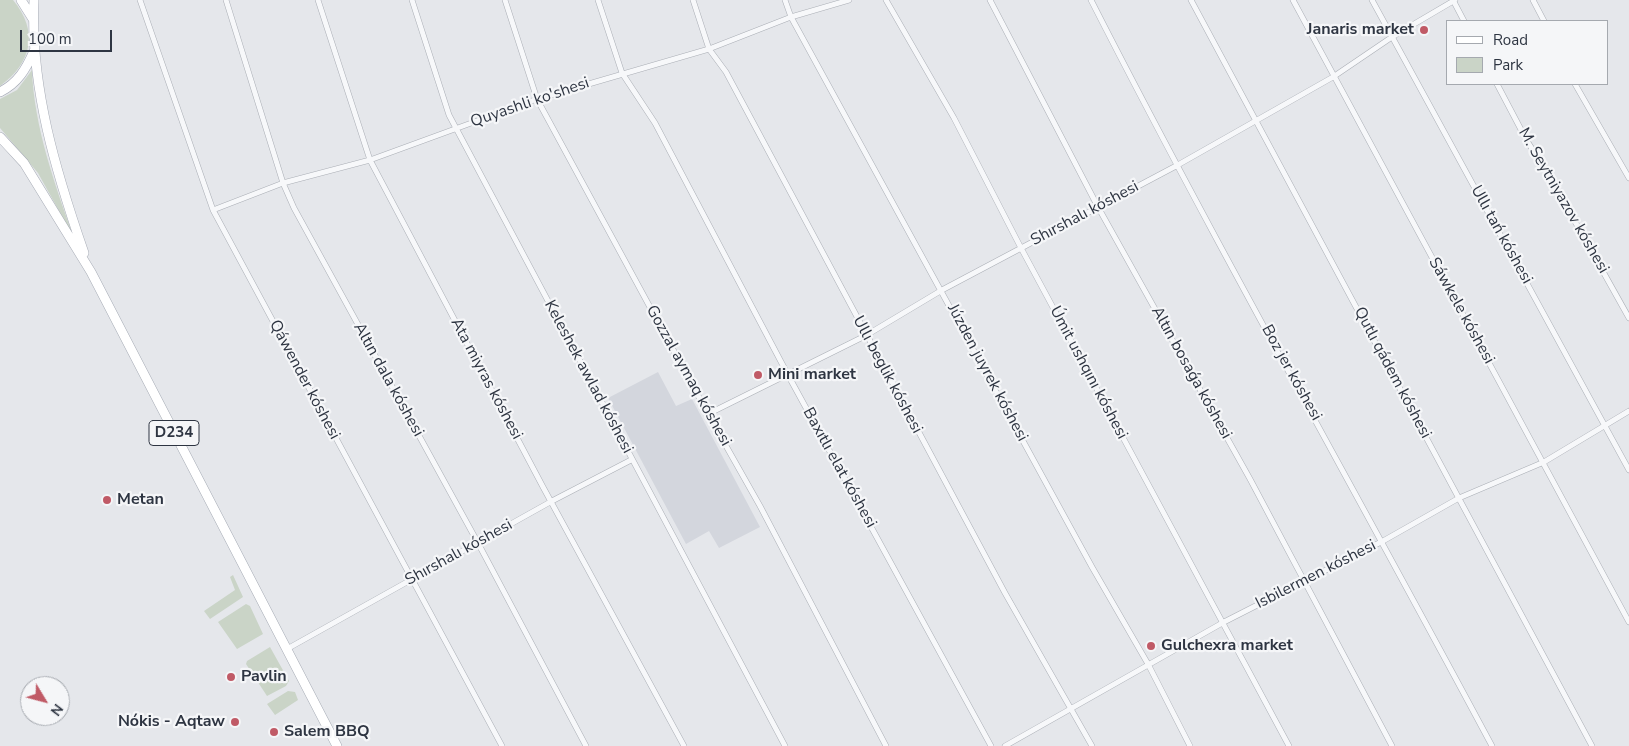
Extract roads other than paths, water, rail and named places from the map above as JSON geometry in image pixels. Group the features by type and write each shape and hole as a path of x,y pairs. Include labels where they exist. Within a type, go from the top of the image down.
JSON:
{"main road":[{"path":"21,0 33,20"},
{"path":"0,92 16,81 27,67 34,50 34,0"},
{"name":"D234","path":"34,50 54,162 91,272"},
{"name":"D234","path":"0,137 24,163 91,272 337,746"}],"street":[{"name":"Qáwender kóshesi","path":"140,0 212,210 502,746"},
{"name":"Altın dala kóshesi","path":"226,0 283,183 298,216 478,543 586,746"},
{"name":"Ata miyras kóshesi","path":"318,0 370,160 684,746"},
{"name":"Keleshek awlad kóshesi","path":"412,0 449,115 631,460 785,746"},
{"name":"Gozzal aymaq kóshesi","path":"505,0 537,99 760,506 886,746"},
{"name":"Baxıtlı elat kóshesi","path":"598,0 622,73 655,122 788,375 991,746"},
{"name":"Ullı beglik kóshesi","path":"693,0 709,48 726,72 1005,593 1092,746"},
{"name":"Júzden juyrek kóshesi","path":"785,0 791,18 942,290 1092,567 1148,664 1190,746"},
{"name":"Quyashli ko'shesi","path":"212,210 283,183 370,160 537,99 709,48 791,18 850,0"},
{"name":"Úmit ushqını kóshesi","path":"886,0 954,118 1021,248 1290,746"},
{"name":"Altın bosaǵa kóshesi","path":"990,0 1098,207 1250,479 1303,583 1392,746"},
{"name":"Boz jer kóshesi","path":"1091,0 1176,166 1383,541 1492,746"},
{"name":"Qutlı qádem kóshesi","path":"1191,0 1592,746"},
{"name":"Sáwkele kóshesi","path":"1293,0 1629,622"},
{"name":"Ullı tań kóshesi","path":"1372,0 1629,470"},
{"name":"Shırshalı kóshesi","path":"708,414 866,336 942,290 1176,166 1333,77 1392,36 1454,0"},
{"path":"1454,0 1464,20"},
{"path":"1533,0 1543,20"},
{"name":"M. Seytniyazov kóshesi","path":"1498,85 1527,141 1549,175 1629,318"},
{"path":"1576,85 1629,178"},
{"name":"Isbilermen kóshesi","path":"1005,746 1224,622 1383,541 1459,498 1544,462 1629,411"},
{"name":"Shırshalı kóshesi","path":"287,649 552,501 631,460"}],"place":[{"name":"Janaris market","path":"1424,30"},
{"name":"Mini market","path":"758,375"},
{"name":"Metan","path":"107,500"},
{"name":"Gulchexra market","path":"1151,646"},
{"name":"Pavlin","path":"231,677"},
{"name":"Nókis - Aqtaw","path":"235,722"},
{"name":"Salem BBQ","path":"274,732"}]}
